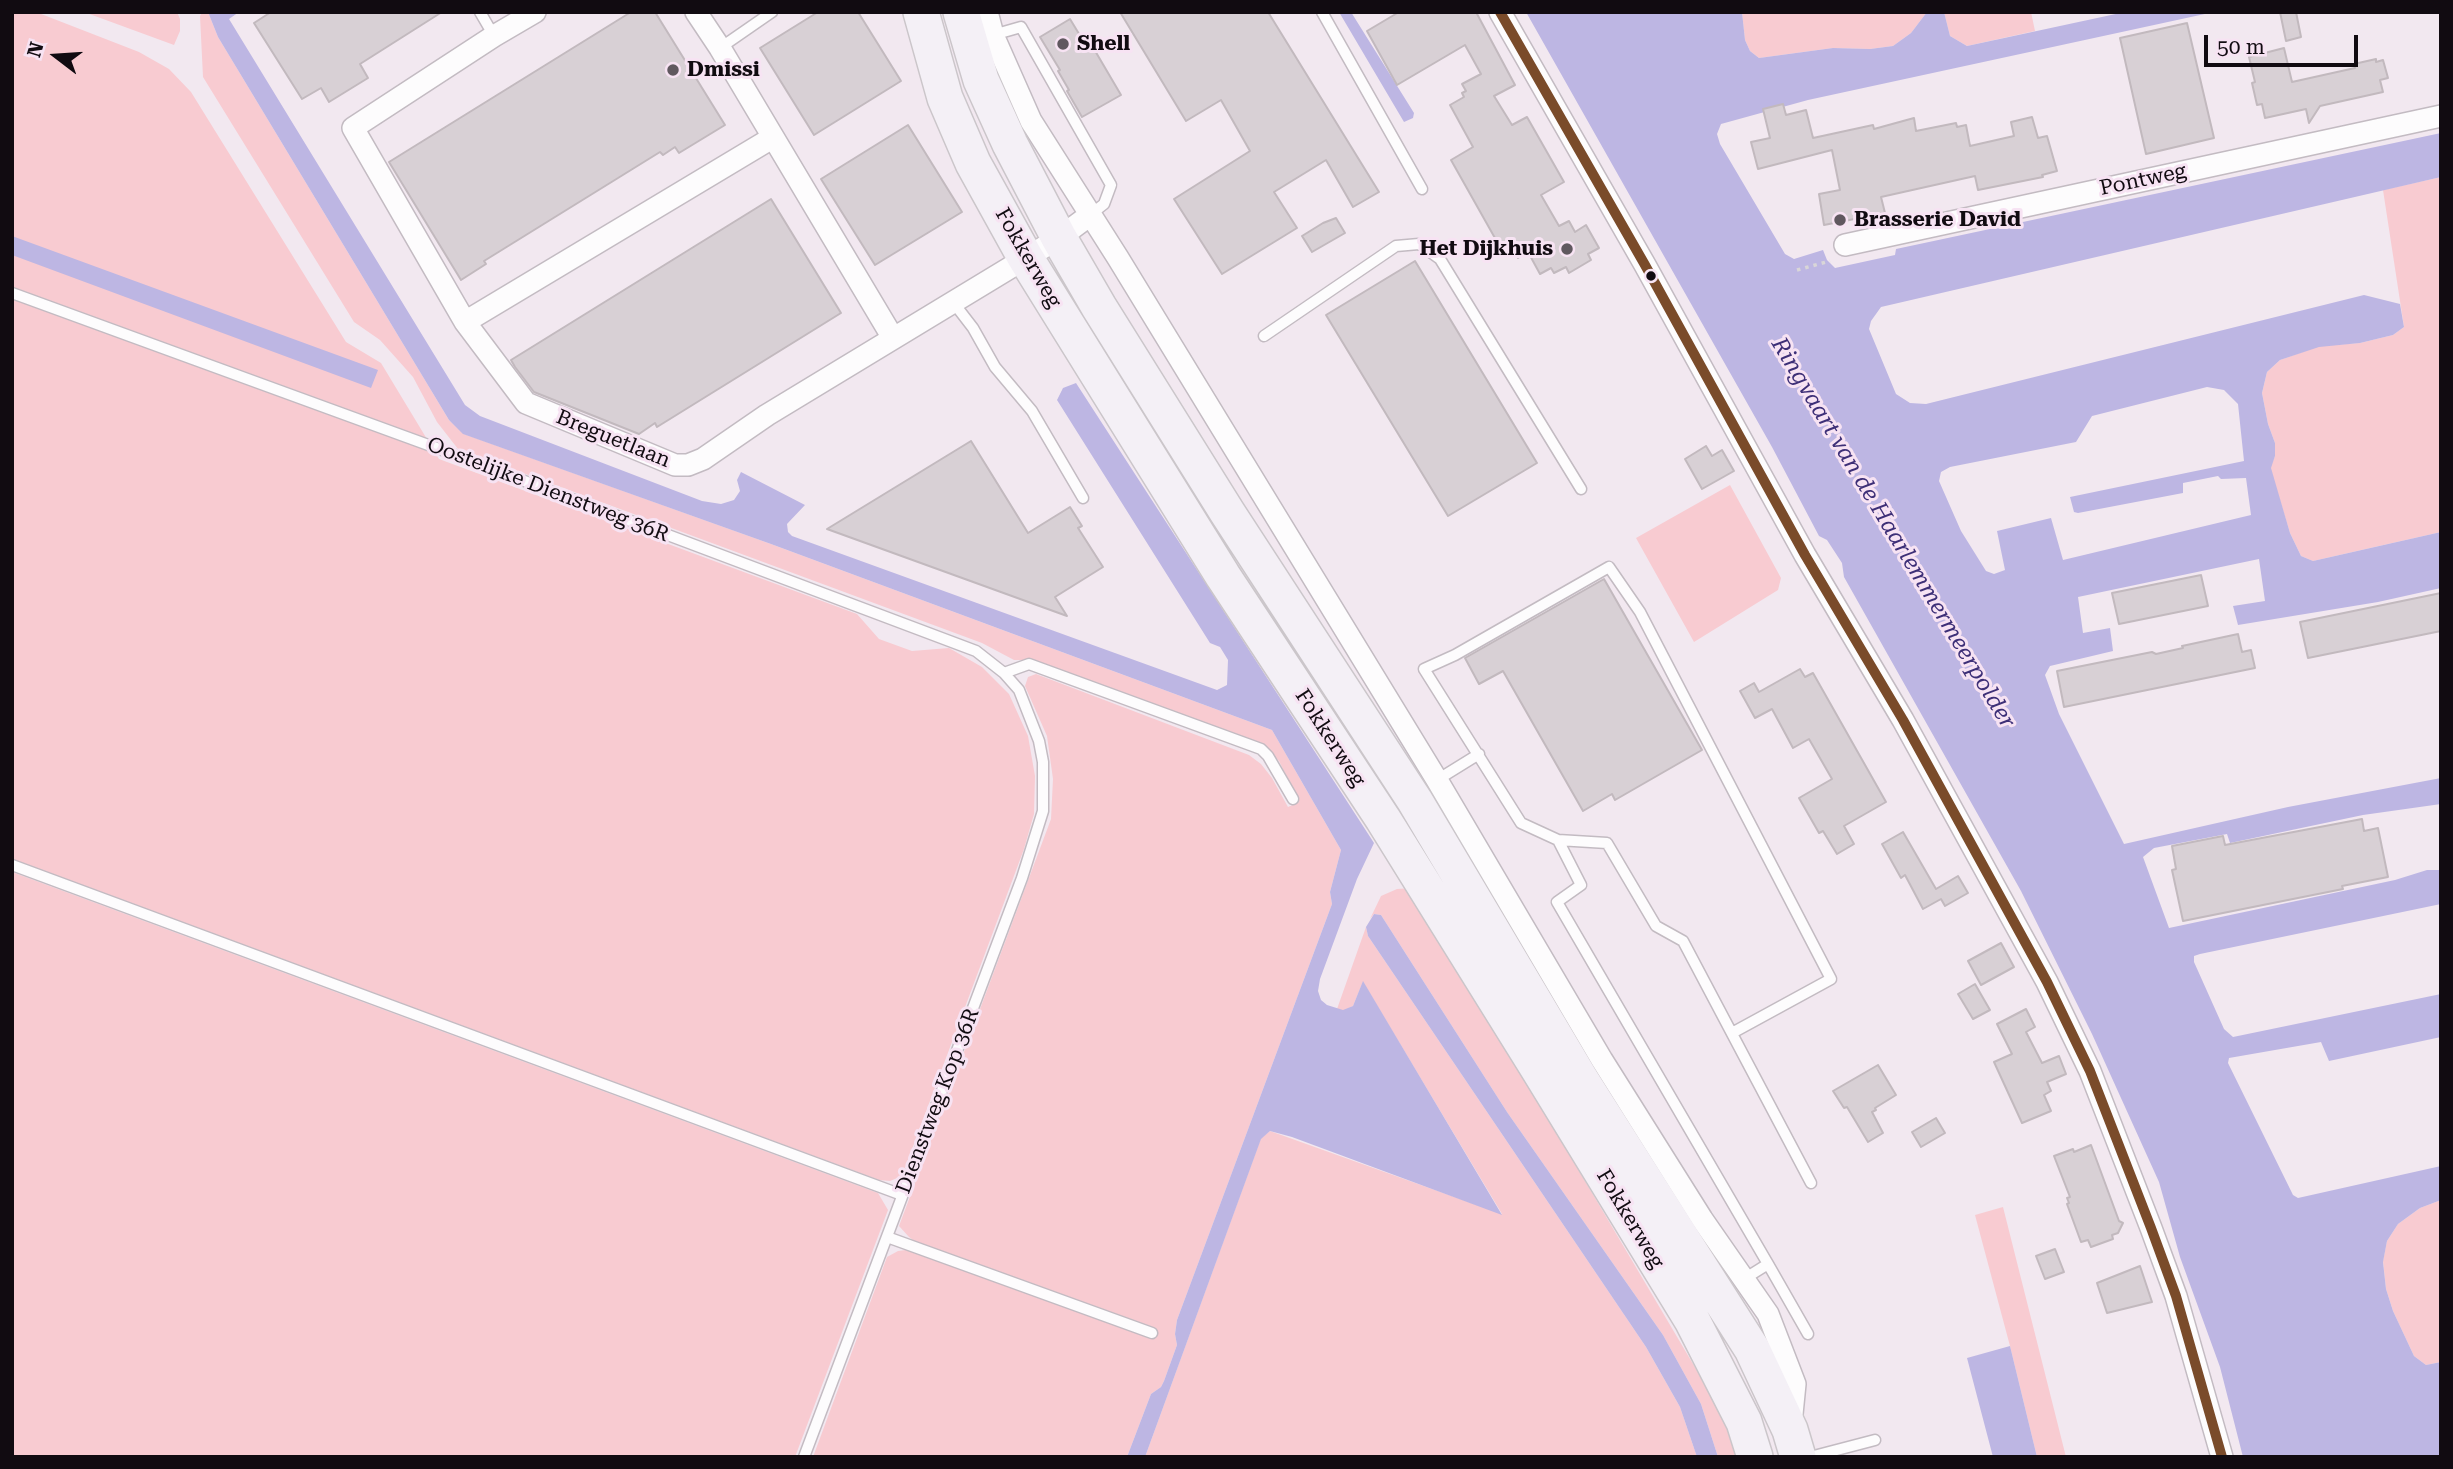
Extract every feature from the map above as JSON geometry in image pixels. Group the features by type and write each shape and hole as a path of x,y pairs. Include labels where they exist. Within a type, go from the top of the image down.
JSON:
{"main road":[{"name":"Fokkerweg","path":"921,12 950,109 973,163 1026,257 1223,576 1402,849 1677,1296 1744,1422 1755,1457"},
{"name":"Fokkerweg","path":"961,12 981,80 1010,144 1099,307 1227,512 1415,801 1581,1080 1752,1349 1799,1448"}],"street":[{"name":"Breguetlaan","path":"535,12 353,128 466,322 526,403 676,465 688,465 1059,238"},
{"path":"696,12 893,338"},
{"path":"987,12 993,36 1031,121 1437,780 1602,1060 1702,1219 1768,1314 1795,1384 1799,1448"},
{"path":"1500,12 1645,265 1805,555 1903,720 2047,982 2090,1071 2151,1228 2176,1296 2222,1457"},
{"name":"Pontweg","path":"1845,245 2441,116"},
{"path":"466,322 772,138"},
{"name":"Fokkerweg","path":"1059,238 1090,215"}],"lane":[{"path":"480,12 494,36"},
{"path":"720,48 772,12"},
{"path":"1322,12 1423,189"},
{"path":"993,36 1021,27 1111,185 1104,204 1090,215"},
{"path":"1264,336 1396,246 1419,244 1440,259 1581,489"},
{"name":"Oostelijke Dienstweg 36R","path":"12,293 429,445 976,651 1004,673 1019,690 1039,741"},
{"path":"953,302 995,367 1032,411 1083,498"},
{"path":"1732,1033 1831,979 1640,612 1609,567 1455,655 1424,669 1521,823 1558,840 1607,843 1656,926 1683,941 1811,1183"},
{"path":"1004,673 1029,664 1261,749 1268,756 1293,799"},
{"name":"Dienstweg Kop 36R","path":"804,1457 1022,878 1043,811 1043,762 1039,741"},
{"path":"1437,780 1479,754"},
{"path":"1558,840 1581,885 1557,902 1808,1334"},
{"path":"12,865 902,1195"},
{"path":"887,1237 1152,1333"},
{"path":"1744,1279 1769,1264"},
{"path":"1799,1448 1875,1440"}],"path":[{"path":"1797,270 1830,261"}],"shaded area":[{"path":"12,12 36,12 139,52 169,69 191,92 346,342 381,363 439,459 857,614 879,639 912,651 949,648 982,667 1009,694 1028,736 1035,776 1034,814 1024,849 902,1176 890,1181 879,1180 12,859"},
{"path":"84,12 177,12 180,31 174,45"},
{"path":"202,12 208,12 218,37 449,420 464,434 771,544 1272,730 1341,850 1330,892 1332,904 1177,1320 1177,1345 1164,1381 1161,1387 1151,1394 1127,1457 813,1457 887,1257 898,1251 906,1250 1152,1338 918,1244 899,1226 1051,819 1053,779 1047,736 1025,686 1028,677 1036,674 1249,755 1261,764 1272,778 1288,807 1299,802 1279,761 1267,749 1028,660 1014,660 982,643 458,449 437,422 413,377 380,340 354,322 203,77"},
{"path":"1742,12 1927,12 1911,33 1893,46 1870,49 1833,48 1759,58 1750,51 1745,40"},
{"path":"1944,12 2031,12 2035,31 1967,46 1950,36"},
{"path":"2441,177 2441,532 2313,561 2301,556 2290,533 2270,468 2275,456 2275,443 2262,393 2267,372 2280,360 2319,346 2360,343 2393,335 2404,327 2383,190"},
{"path":"1730,485 1781,578 1778,590 1694,642 1636,538"},
{"path":"12,872 878,1193 888,1210 795,1457 12,1457"},
{"path":"1412,888 1722,1413 1739,1457 1718,1457 1701,1404 1663,1335 1507,1112 1381,915 1374,914 1370,919 1381,896 1397,889"},
{"path":"1366,927 1368,936 1646,1347 1680,1407 1697,1457 1145,1457 1261,1138 1270,1131 1502,1214 1363,982 1353,1006 1343,1011 1337,1009"},
{"path":"2441,1200 2441,1362 2426,1365 2414,1356 2393,1311 2386,1289 2383,1261 2387,1241 2398,1224 2420,1208"},
{"path":"2003,1207 2066,1457 2037,1457 1975,1215"}],"water":[{"path":"208,12 239,12 229,19 465,405 480,416 702,501 721,504 734,500 740,491 737,480 741,472 805,505 787,524 788,532 792,536 1217,690 1227,685 1228,660 1220,647 1210,643 1057,400 1063,388 1076,383 1374,843 1357,879 1320,979 1318,991 1321,1000 1343,1010 1353,1006 1363,981 1502,1215 1270,1131 1261,1139 1145,1457 1127,1457 1151,1394 1161,1387 1164,1381 1177,1345 1177,1320 1332,904 1330,892 1341,850 1272,730 771,544 463,434 449,420 218,37"},
{"path":"1339,12 1351,12 1414,113 1413,118 1404,122"},
{"name":"Ringvaart van de Haarlemmermeerpolder","path":"1526,12 1742,12 1745,40 1750,51 1759,58 1833,48 1870,49 1893,46 1911,33 1927,12 1944,12 1950,36 1967,46 2125,12 2214,12 1808,100 1721,124 1717,134 1720,144 1785,254 1794,259 1823,250 1827,260 1835,268 1895,255 1896,249 2441,133 2441,177 1881,307 1869,329 1896,394 1910,403 1926,404 2364,295 2400,304 2404,327 2393,335 2360,343 2319,347 2280,360 2267,372 2262,393 2275,443 2271,468 2290,533 2301,556 2313,561 2441,532 2441,588 2378,602 2238,625 2233,606 2265,601 2259,559 2078,597 2083,633 2110,628 2113,651 2050,666 2045,675 2059,714 2124,844 2288,807 2441,778 2441,804 2363,815 2230,843 2227,834 2154,848 2143,857 2169,928 2395,880 2427,870 2441,870 2441,904 2200,954 2194,956 2194,962 2224,1029 2233,1037 2441,994 2441,1037 2329,1061 2321,1042 2229,1058 2228,1063 2293,1195 2298,1198 2441,1166 2441,1200 2420,1208 2398,1224 2387,1241 2383,1262 2386,1289 2393,1311 2414,1356 2426,1365 2441,1362 2441,1457 2243,1457 2220,1367 2180,1257 2159,1182 2092,1034 2021,891 1844,577 1842,563 1827,540 1819,536 1772,447","holes":["2207,387 2224,390 2238,404 2244,461 2070,497 2074,512 2078,513 2183,493 2183,483 2218,476 2221,479 2246,478 2251,515 2063,560 2051,518 1997,531 2005,570 1994,574 1986,571 1961,531 1939,481 1941,472 1950,467 2076,442 2092,416"]},
{"path":"12,236 378,370 371,388 12,255"},
{"path":"1374,914 1381,915 1507,1112 1663,1335 1701,1404 1718,1457 1697,1457 1680,1407 1646,1347 1368,936 1366,927"},
{"path":"2010,1346 2037,1457 1993,1457 1967,1358"}],"building":[{"path":"271,12 442,12 360,64 368,78 329,102 321,88 302,99 254,23"},
{"path":"631,12 655,12 725,125 679,153 675,147 663,155 660,152 484,261 486,264 461,280 389,162"},
{"path":"818,12 858,12 901,81 814,135 760,48"},
{"path":"1120,12 1268,12 1379,192 1353,207 1326,160 1274,192 1297,228 1222,274 1174,199 1250,151 1221,100 1186,121"},
{"path":"1399,12 1476,12 1515,85 1494,96 1512,125 1527,117 1564,182 1541,195 1559,226 1569,221 1575,232 1586,225 1599,248 1588,254 1591,260 1569,273 1566,267 1554,273 1551,268 1540,274 1528,252 1518,258 1509,242 1500,247 1451,160 1473,147 1450,105 1464,97 1462,93 1466,91 1462,84 1481,74 1465,45 1397,85 1367,31"},
{"path":"2280,12 2296,12 2301,37 2286,41"},
{"path":"1070,19 1090,52 1094,49 1121,95 1082,117 1067,91 1069,90 1058,71 1060,70 1040,37"},
{"path":"2187,23 2214,138 2146,154 2120,38"},
{"path":"2284,48 2292,82 2355,68 2354,64 2383,60 2388,78 2380,80 2383,92 2320,106 2309,123 2306,109 2265,118 2262,104 2257,105 2249,57"},
{"path":"1783,104 1786,115 1806,110 1813,138 1873,125 1874,129 1914,118 1916,131 1956,123 1957,127 1966,125 1970,146 2014,136 2011,122 2032,117 2038,138 2047,136 2057,171 2042,175 2043,177 1978,190 1975,176 1881,197 1885,213 1824,225 1819,194 1840,190 1832,150 1758,169 1751,142 1770,138 1763,109"},
{"path":"908,125 962,212 875,265 821,179"},
{"path":"771,199 841,313 657,427 655,423 639,434 534,392 515,367 511,360"},
{"path":"1336,218 1345,233 1312,252 1302,236"},
{"path":"1415,261 1537,463 1448,516 1326,315"},
{"path":"971,441 1028,533 1070,507 1082,526 1078,528 1103,567 1055,597 1067,616 827,529"},
{"path":"1706,446 1712,456 1722,450 1734,471 1702,489 1685,459"},
{"path":"2201,575 2208,606 2119,624 2112,593"},
{"path":"1604,579 1702,750 1615,800 1612,794 1583,811 1503,671 1479,684 1465,658"},
{"path":"2441,593 2441,631 2308,658 2300,622"},
{"path":"2238,634 2242,652 2251,650 2255,668 2064,707 2057,671 2152,652 2156,654"},
{"path":"1800,669 1805,677 1813,673 1886,802 1844,826 1854,844 1837,854 1823,831 1819,833 1799,798 1832,779 1809,739 1793,748 1772,709 1755,718 1740,691 1754,683 1759,692"},
{"path":"2362,819 2364,831 2378,828 2388,877 2342,886 2343,889 2183,921 2172,870 2176,869 2172,846 2223,836 2225,845"},
{"path":"1903,832 1936,889 1958,876 1968,893 1945,906 1941,899 1923,909 1905,875 1901,878 1882,844"},
{"path":"2001,943 2014,967 1981,985 1968,961"},
{"path":"1975,984 1990,1010 1973,1019 1958,994"},
{"path":"2026,1009 2035,1027 2026,1032 2042,1063 2059,1056 2066,1074 2047,1082 2051,1091 2044,1095 2051,1111 2022,1123 1994,1062 2012,1054 1997,1024"},
{"path":"1878,1065 1896,1095 1872,1112 1883,1133 1868,1142 1847,1107 1844,1108 1833,1091"},
{"path":"1936,1118 1945,1133 1921,1147 1912,1132"},
{"path":"2091,1145 2119,1221 2123,1223 2118,1233 2112,1235 2113,1239 2091,1247 2088,1240 2081,1242 2067,1204 2067,1198 2070,1197 2054,1156"},
{"path":"2055,1249 2064,1272 2045,1279 2036,1256"},
{"path":"2140,1266 2152,1302 2107,1313 2097,1283"}],"transit line":[{"path":"1500,12 1645,265 1805,555 1903,720 2047,982 2090,1071 2151,1228 2176,1296 2222,1457"}],"place":[{"name":"Shell","path":"1063,44"},
{"name":"Dmissi","path":"673,70"},
{"name":"Brasserie David","path":"1840,220"},
{"name":"Het Dijkhuis","path":"1567,249"}]}
